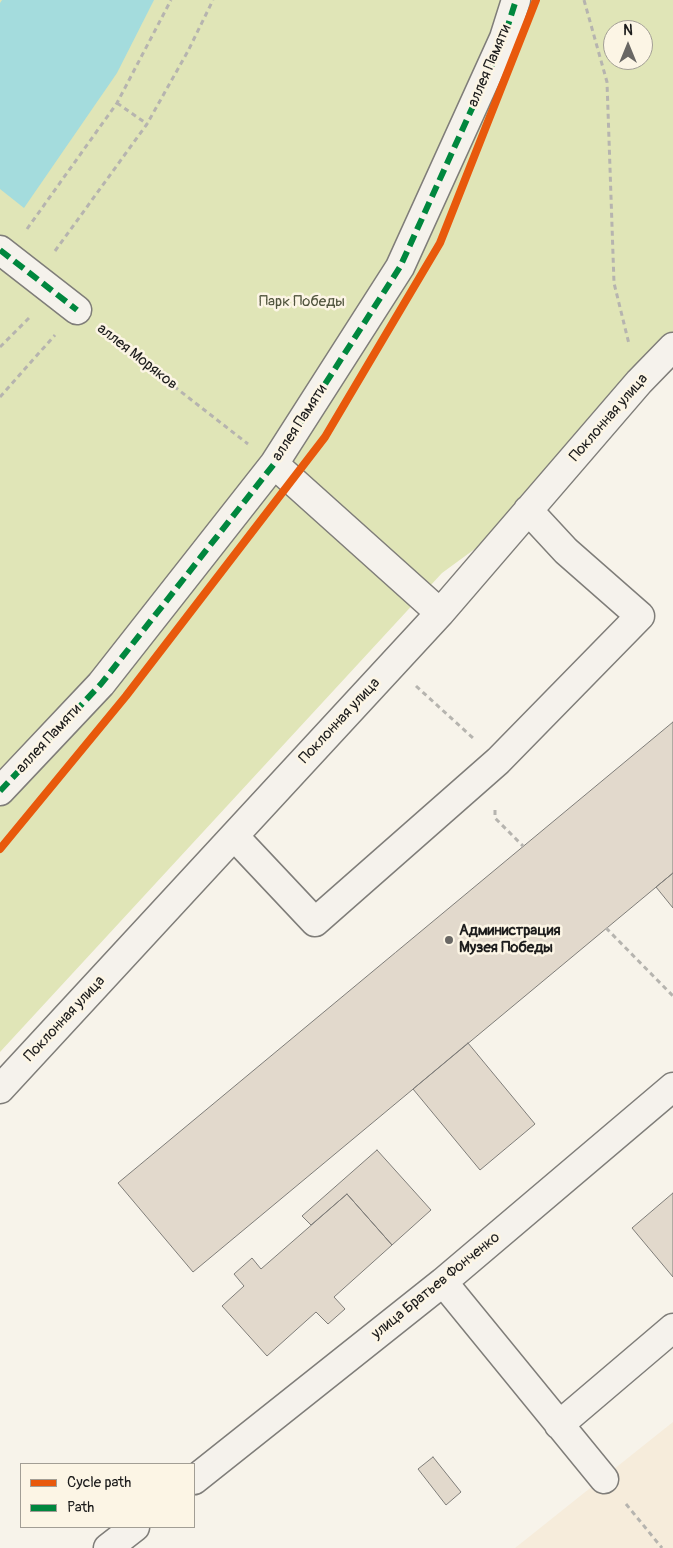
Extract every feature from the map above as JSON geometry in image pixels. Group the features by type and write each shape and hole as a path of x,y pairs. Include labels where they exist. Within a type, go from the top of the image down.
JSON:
{"street":[{"name":"аллея Памяти","path":"0,791 101,684 274,464 400,267 504,38 516,0"},
{"path":"4,253 77,310"},
{"name":"Поклонная улица","path":"0,1089 440,613 639,382 673,346"},
{"path":"274,464 440,613"},
{"path":"234,836 315,922 498,761 640,616 566,551 528,510"},
{"name":"улица Братьев Фонченко","path":"195,1479 443,1282 673,1087"},
{"path":"443,1282 612,1489"},
{"path":"559,1425 673,1328"},
{"path":"108,1548 134,1528"}],"path":[{"path":"4,253 117,103 171,0"},
{"path":"0,347 44,285 66,238 147,124 188,51 213,0"},
{"path":"584,0 608,82 614,283 639,382"},
{"path":"117,103 147,124"},
{"path":"0,397 77,310"},
{"path":"495,818 524,846"},
{"path":"606,928 673,996"},
{"path":"612,1489 662,1548"}],"shaded area":[{"path":"673,1422 673,1548 515,1548"}],"green space":[{"name":"Парк Победы","path":"0,0 673,0 673,351 528,510 442,573 0,1052"}],"water":[{"path":"2,0 154,0 117,73 24,208 0,189 0,3"}],"building":[{"path":"673,722 673,873 193,1272 118,1183"},
{"path":"673,873 673,908 656,887"},
{"path":"468,1043 535,1124 480,1170 413,1089"},
{"path":"377,1150 431,1210 392,1245 347,1194 311,1225 302,1216"},
{"path":"673,1193 673,1277 632,1228"},
{"path":"347,1194 392,1245 334,1297 345,1309 328,1324 316,1312 267,1356 222,1306 244,1286 234,1274 252,1258 261,1269"},
{"path":"433,1457 461,1492 446,1505 418,1469"}],"marked path":[{"path":"0,791 101,684 274,464 400,267 504,38 516,0"},
{"path":"0,250 77,310"}],"cycle path":[{"path":"0,849 126,696 325,437 440,243 536,0"}],"place":[{"name":"Администрация Музея Победы","path":"449,940"}]}
